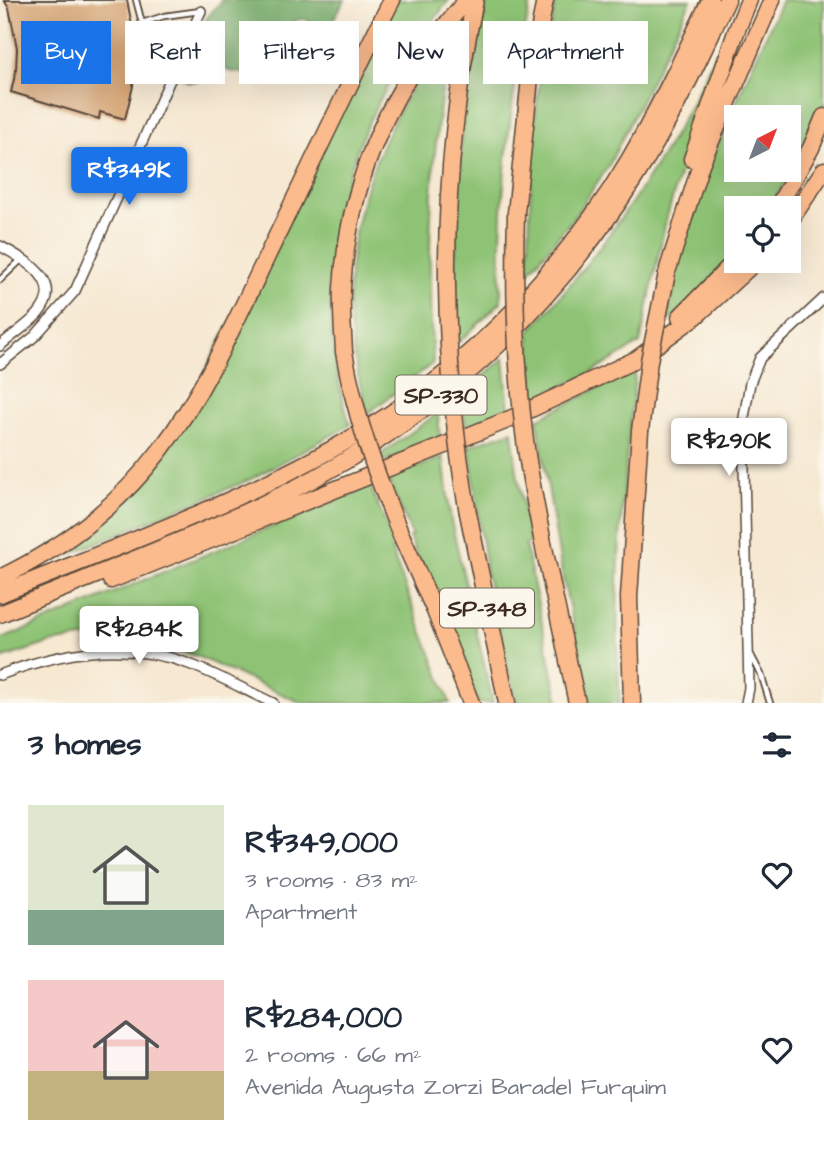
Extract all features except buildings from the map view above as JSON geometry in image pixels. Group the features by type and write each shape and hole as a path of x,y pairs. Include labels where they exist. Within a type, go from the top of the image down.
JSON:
{"highway":[{"path":"0,578 58,547 113,504 179,426 216,363 392,0"},
{"path":"467,0 435,36 388,111 360,179 345,248 342,291 344,352 359,421 382,490 435,611 471,703"},
{"name":"SP-348","path":"475,0 458,94 448,212 448,343 454,420 468,513 507,703"},
{"name":"SP-348","path":"545,0 530,78 516,213 515,320 524,434 543,543 578,703"},
{"name":"SP-330","path":"0,594 215,506 282,475 372,426 462,359 521,302 570,244 603,199 659,106 710,0"},
{"name":"SP-330","path":"0,614 282,495 363,450 466,376 500,346 554,287 610,216 673,113 727,0"},
{"path":"632,703 629,597 640,431 649,361 689,169 749,0"},
{"path":"667,271 710,141 772,0"},
{"path":"784,196 811,148 824,117"},
{"path":"801,204 824,170"},
{"path":"590,382 653,340 704,295 724,273"},
{"path":"0,625 510,419 590,382 637,359 670,337 716,300 744,273"}],"street":[{"path":"197,21 201,11"},
{"path":"0,364 35,336 75,290 169,84"},
{"path":"0,246 36,268 48,292 46,302 38,314 0,346"},
{"path":"746,703 749,688 743,424 750,383 760,358 824,298"},
{"path":"0,675 54,657 127,650 191,665 273,703"}],"lane":[{"path":"136,0 141,21"},
{"path":"148,21 201,11"},
{"path":"0,280 23,259"},
{"path":"748,648 761,674 770,703"}],"green space":[{"path":"221,0 345,0 332,21 239,21 239,73 225,69 225,21 205,21"},
{"path":"397,0 449,0 433,21 386,21"},
{"path":"487,0 531,0 527,21 483,21 483,84 516,84 503,188 501,302 458,343 456,241 459,173 470,71"},
{"path":"556,0 691,0 609,165 572,220 528,273 532,148 540,84 648,84 648,21 552,21"},
{"path":"782,0 824,0 824,107 802,151 802,105 735,105"},
{"path":"373,46 373,84 389,84 367,126 351,167 333,252 333,340 339,383 350,425 251,479 60,558 57,556 97,525 157,464 354,84 359,84 359,73"},
{"path":"715,53 719,53 697,114 666,220 640,343 591,373 535,400 529,332 584,268 634,200 678,128"},
{"path":"414,84 442,84 430,237 433,363 367,414 355,362 350,322 350,269 364,195 376,160"},
{"path":"724,130 724,182 785,182 777,196 724,196 724,266 667,322 679,259 699,193"},
{"path":"504,358 509,411 466,429 462,394"},
{"path":"636,369 623,494 618,577 620,703 591,703 563,579 537,419"},
{"path":"438,413 440,439 382,462 380,455"},
{"path":"512,431 530,543 525,544 559,703 517,703 486,572 469,446"},
{"path":"443,457 451,521 493,703 478,703 409,537 412,535 388,479"},
{"path":"370,486 394,544 392,553 450,703 302,703 152,639 90,637 49,643 0,659 0,640"}]}
